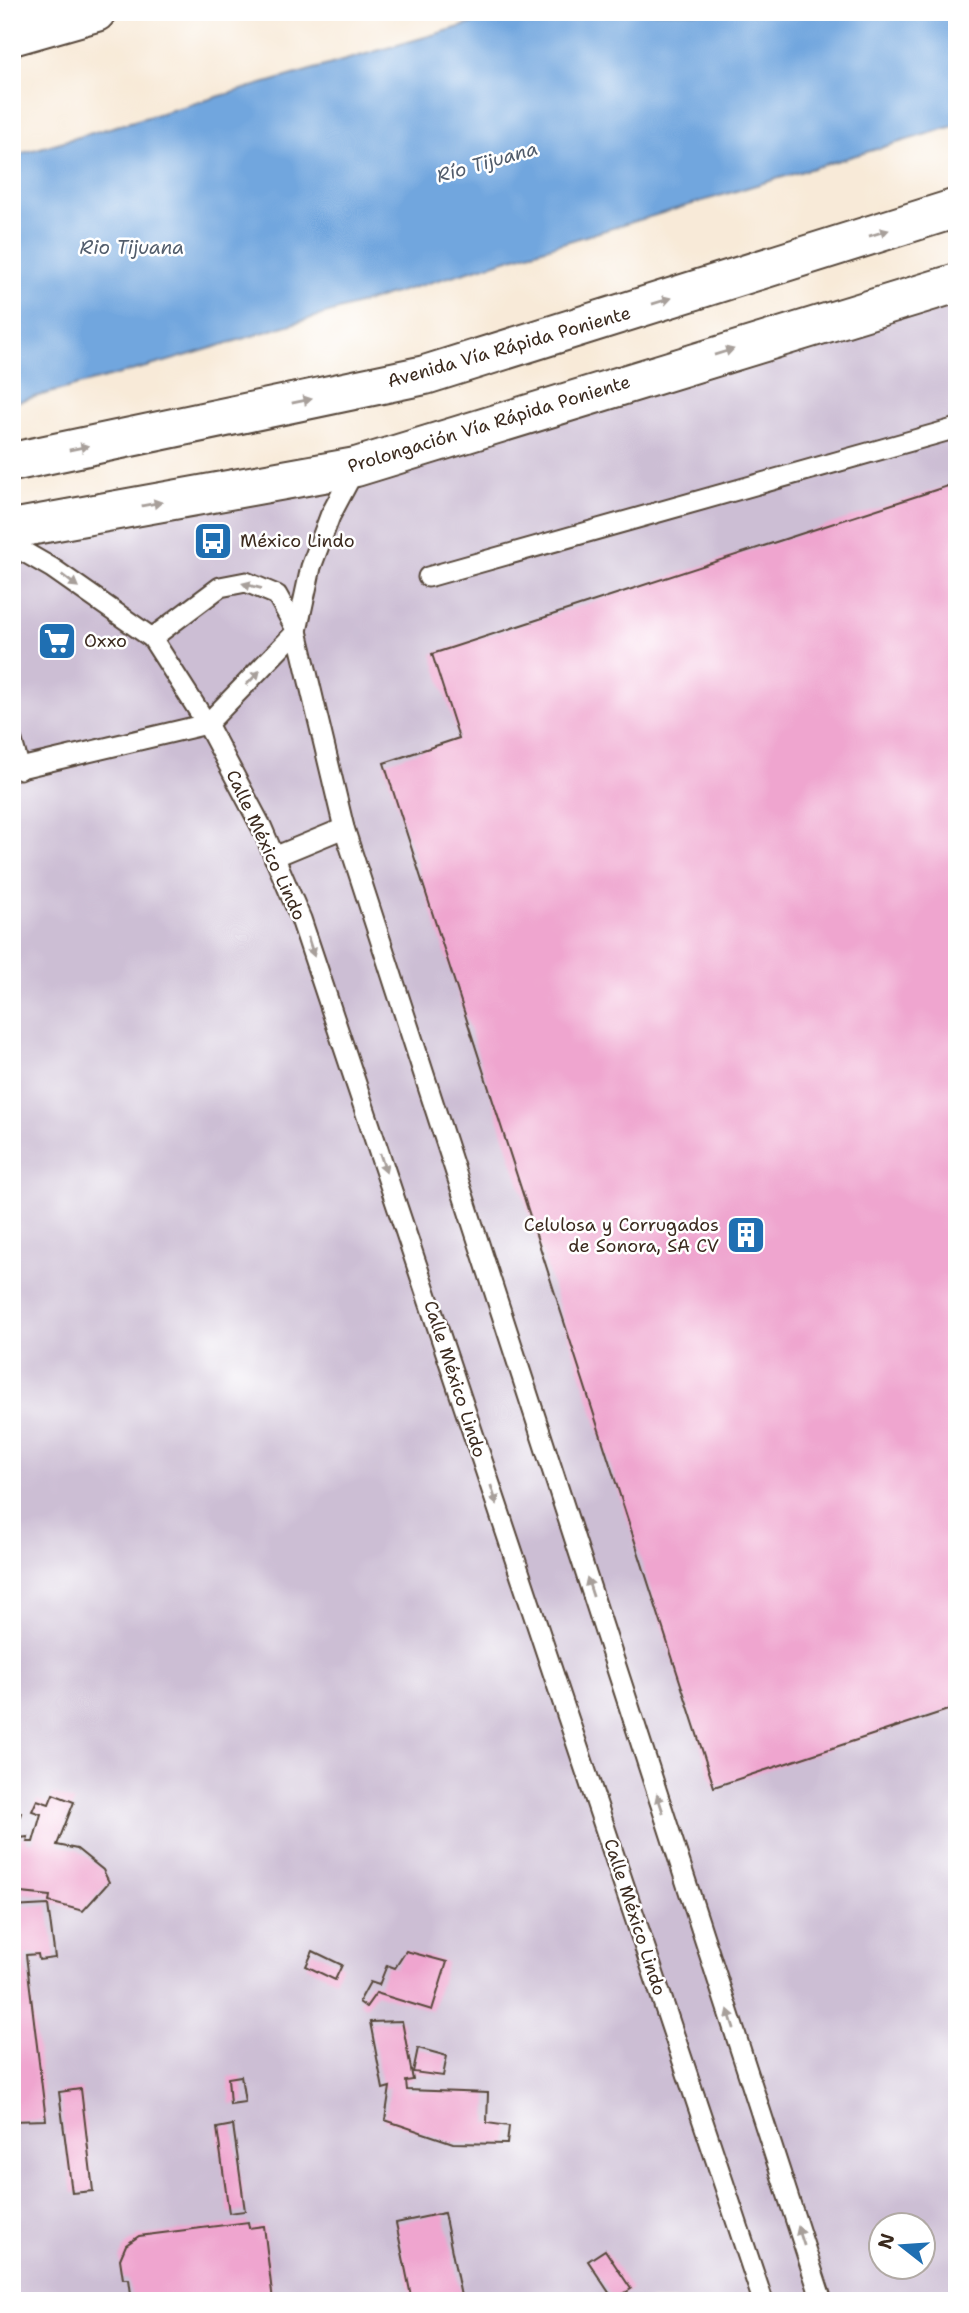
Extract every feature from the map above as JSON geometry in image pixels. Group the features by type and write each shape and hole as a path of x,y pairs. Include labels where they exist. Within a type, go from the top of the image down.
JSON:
{"main road":[{"path":"12,36 96,12"},
{"name":"Avenida Vía Rápida Poniente","path":"12,462 425,375 957,208"},
{"name":"Prolongación Vía Rápida Poniente","path":"12,529 356,467 957,282"}],"lane":[{"path":"428,577 957,428"},
{"path":"12,741 16,770 206,724 297,631 316,555 330,516 356,467"},
{"name":"Calle México Lindo","path":"12,545 52,568 152,638 206,724 275,857 306,932 763,2301"},
{"path":"152,638 220,587 246,582 277,595 297,631 344,828 822,2301"},
{"path":"275,857 344,828"}],"shaded area":[{"path":"957,297 957,2301 12,2301 12,536"}],"water":[{"name":"Rio Tijuana","path":"512,12 957,12 957,125 165,362 12,403 12,156"}],"building":[{"name":"Celulosa y Corrugados de Sonora, SA CV","path":"957,483 957,1707 714,1787 384,763 459,738 432,654"},
{"path":"53,1794 74,1802 57,1845 77,1849 103,1870 109,1882 83,1911 49,1902 50,1896 12,1892 12,1839 28,1837 27,1842 33,1842 41,1814 32,1811 37,1800 49,1804"},
{"path":"12,1810 21,1813 16,1828 12,1826"},
{"path":"48,1905 55,1958 39,1960 38,1954 26,1955 46,2120 12,2121 12,1907"},
{"path":"313,1951 342,1965 335,1980 306,1966"},
{"path":"406,1951 447,1962 432,2010 376,1993 366,2007 359,2002 370,1982 379,1985 387,1965 395,1968"},
{"path":"402,2021 413,2080 406,2081 407,2090 488,2093 487,2123 509,2126 507,2144 453,2143 385,2120 390,2087 383,2089 370,2022"},
{"path":"418,2048 447,2056 443,2076 413,2072"},
{"path":"241,2076 245,2102 230,2104 228,2078"},
{"path":"81,2089 93,2191 72,2193 59,2092"},
{"path":"233,2125 245,2211 229,2213 217,2128"},
{"path":"444,2213 462,2301 412,2301 396,2223"},
{"path":"248,2222 249,2228 264,2226 273,2301 132,2301 129,2279 123,2279 120,2259 126,2245 139,2236"},
{"path":"605,2250 631,2289 614,2300 588,2261"}],"place":[{"name":"México Lindo","path":"213,541"},
{"name":"Oxxo","path":"57,641"},
{"name":"Celulosa y Corrugados de Sonora, SA CV","path":"746,1235"}],"water label":[{"name":"Río Tijuana","path":"487,162"}]}
